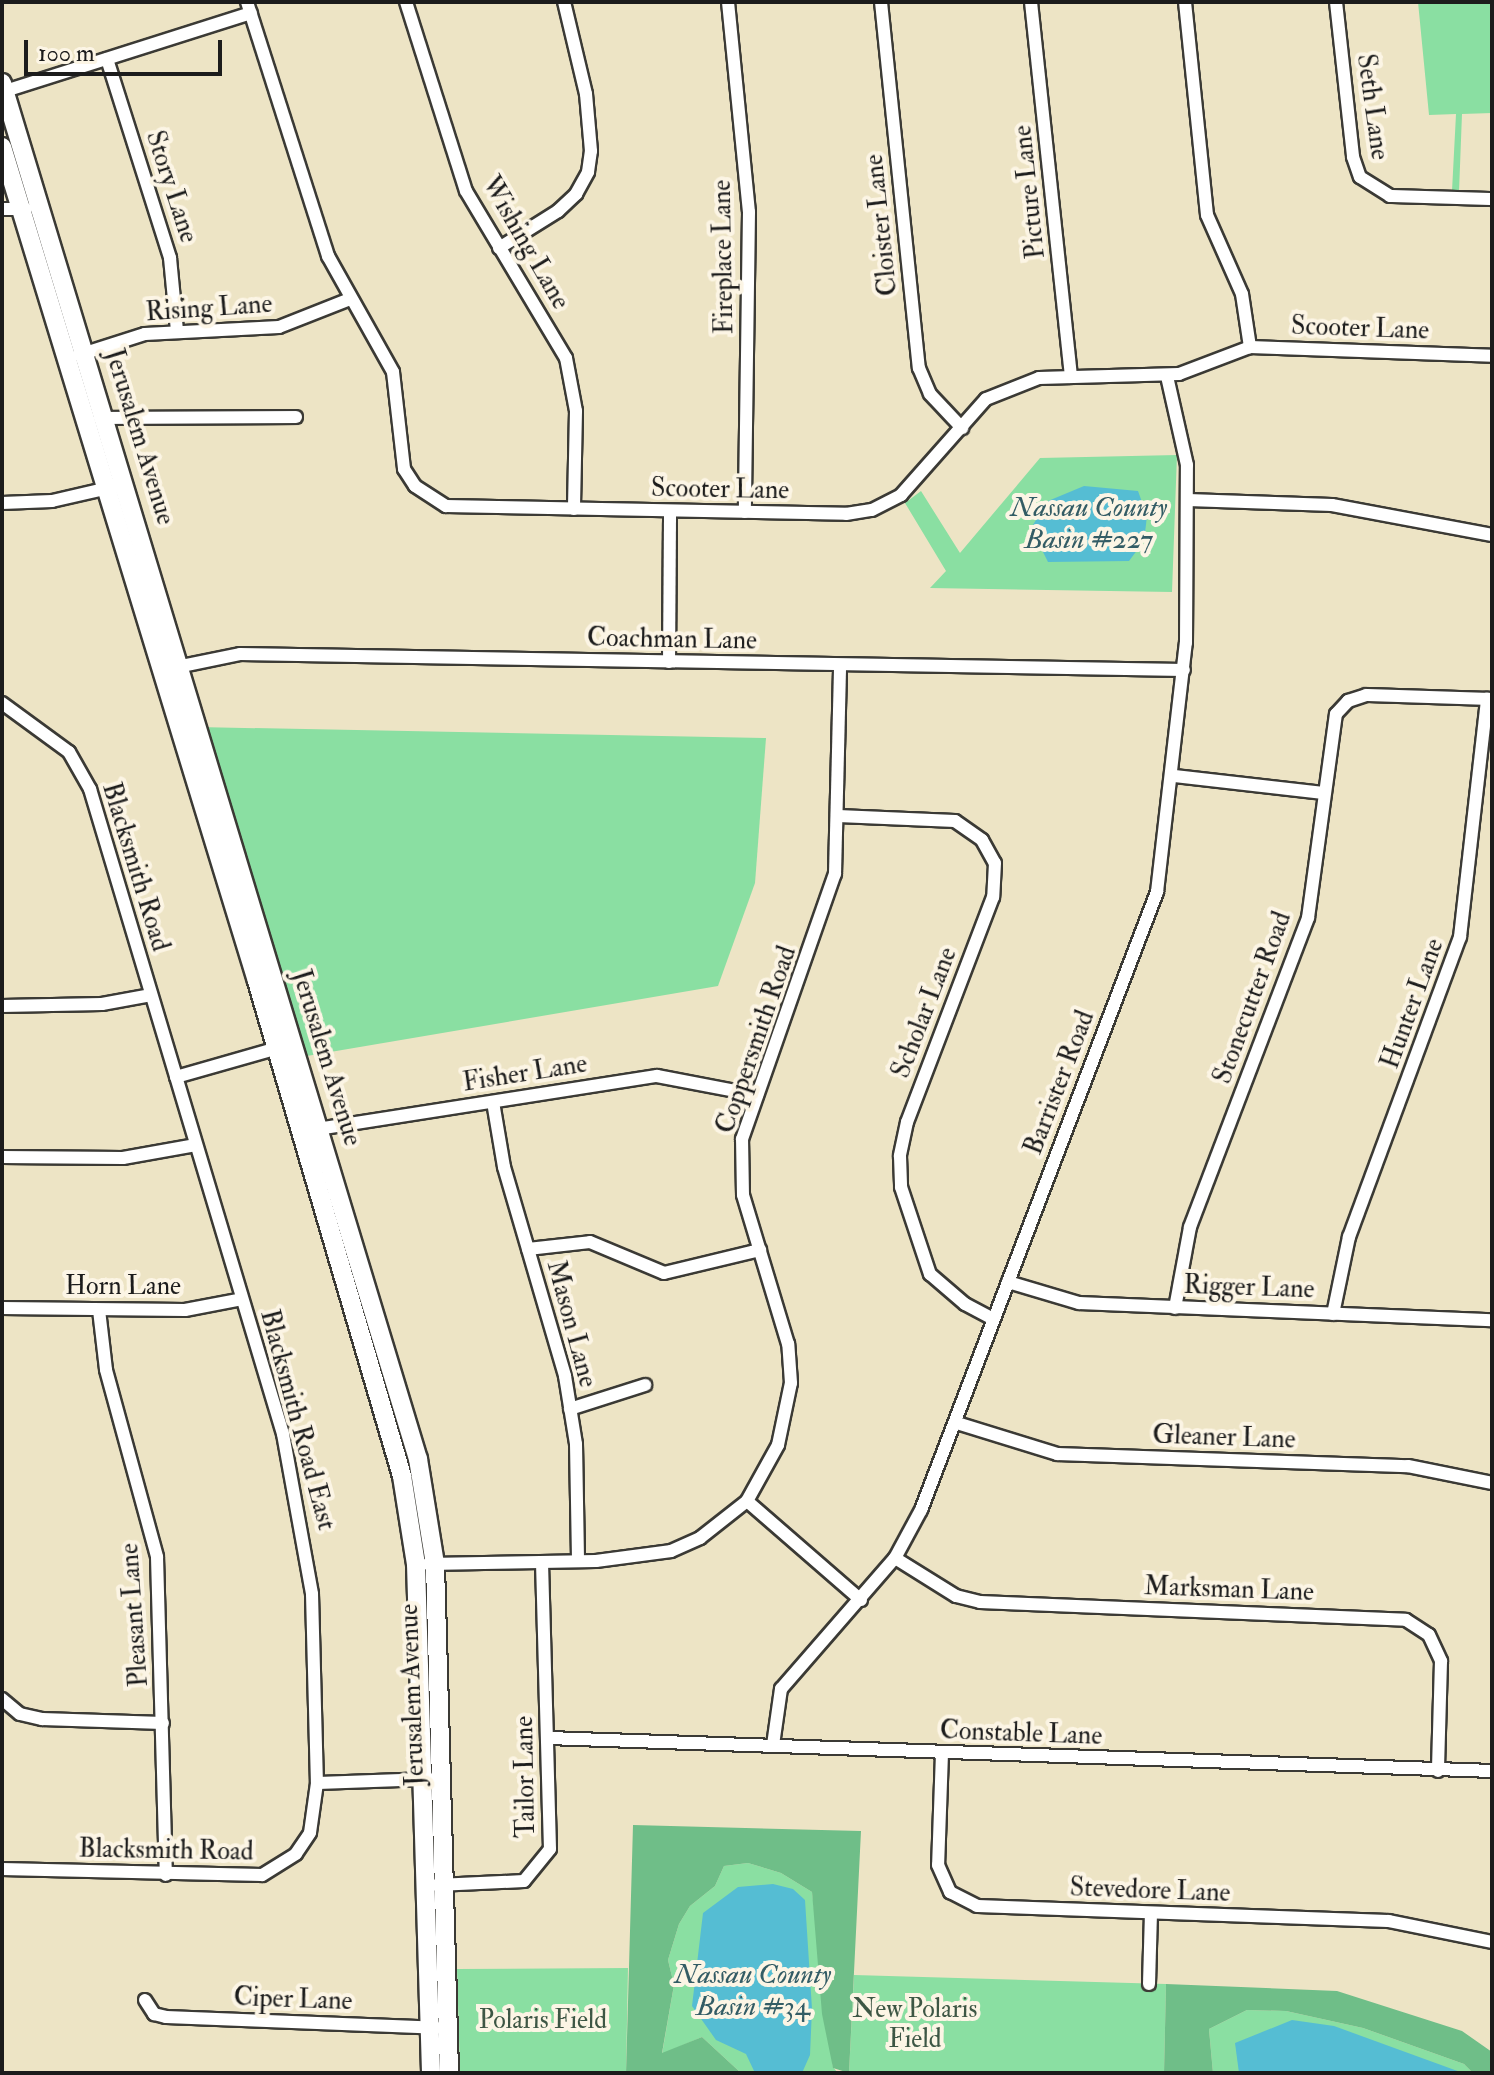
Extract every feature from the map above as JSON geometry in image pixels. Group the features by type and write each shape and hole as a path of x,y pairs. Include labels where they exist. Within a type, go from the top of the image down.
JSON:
{"main road":[{"name":"Jerusalem Avenue","path":"3,89 84,418 162,672 284,1046 320,1129 418,1459 435,1564 432,1779 426,1885 438,2028 449,2073"},
{"name":"Jerusalem Avenue","path":"2,147 31,207 86,353 181,665 284,1046 300,1132 402,1476 416,1564 432,1779 446,1885 438,2028 431,2073"},
{"path":"354,1310 373,1304"}],"street":[{"name":"Wishing Lane","path":"406,2 466,191 558,342 574,382 574,509"},
{"path":"499,248 558,211 576,194 588,172 586,94 564,2"},
{"name":"Fireplace Lane","path":"728,2 749,212 745,512"},
{"name":"Cloister Lane","path":"881,2 919,368 930,394 962,428"},
{"name":"Picture Lane","path":"1031,2 1071,377"},
{"path":"1185,2 1207,215 1242,294 1250,347"},
{"name":"Seth Lane","path":"1336,2 1353,157 1360,177 1390,196 1492,199"},
{"path":"3,89 107,59 249,7"},
{"name":"Scooter Lane","path":"249,7 328,256 393,372 400,406 400,454 415,486 446,506 745,512 872,510 921,478 986,399 1015,384 1071,377 1167,376 1250,347 1492,356"},
{"name":"Story Lane","path":"107,59 170,258 177,331"},
{"path":"2,209 31,207"},
{"name":"Rising Lane","path":"68,359 145,334 279,327 350,299"},
{"name":"Barrister Road","path":"773,1745 772,1720 781,1689 895,1558 921,1510 957,1423 993,1319 1157,892 1174,776 1184,670 1188,500 1184,435 1167,376"},
{"path":"84,418 296,417"},
{"path":"2,503 52,501 126,484"},
{"path":"1188,500 1332,505 1492,535"},
{"path":"669,662 670,511"},
{"name":"Coachman Lane","path":"162,672 181,665 240,654 1184,670"},
{"name":"Coppersmith Road","path":"416,1564 578,1561 671,1551 700,1538 747,1501 778,1445 791,1383 788,1344 740,1173 742,1139 827,906 838,816 840,665"},
{"name":"Stonecutter Road","path":"1175,1308 1190,1227 1308,918 1332,724 1348,701 1374,695 1489,699"},
{"name":"Hunter Lane","path":"1333,1314 1349,1237 1460,937 1489,699"},
{"name":"Blacksmith Road","path":"2,703 49,733 79,769 176,1077"},
{"path":"1174,776 1324,793"},
{"name":"Scholar Lane","path":"838,816 955,821 982,840 995,863 993,897 907,1122 900,1156 901,1187 930,1274 955,1297 993,1319"},
{"path":"2,1006 88,1005 151,995"},
{"path":"176,1077 284,1046"},
{"name":"Fisher Lane","path":"300,1132 657,1076 757,1095"},
{"name":"Blacksmith Road East","path":"176,1077 283,1434 308,1551 317,1783"},
{"name":"Mason Lane","path":"493,1102 504,1167 570,1409 578,1561"},
{"path":"2,1157 123,1158 196,1145"},
{"path":"528,1249 590,1242 664,1273 760,1250"},
{"name":"Rigger Lane","path":"1008,1282 1079,1303 1492,1320"},
{"name":"Horn Lane","path":"2,1308 185,1310 242,1299"},
{"name":"Pleasant Lane","path":"99,1310 106,1370 157,1557 166,1875"},
{"path":"570,1409 645,1385"},
{"name":"Gleaner Lane","path":"957,1423 1057,1454 1408,1466 1492,1483"},
{"path":"747,1501 861,1600"},
{"name":"Marksman Lane","path":"895,1558 956,1596 980,1602 1406,1620 1429,1635 1441,1661 1438,1771"},
{"name":"Tailor Lane","path":"426,1885 524,1881 545,1862 550,1849 542,1562"},
{"path":"2,1699 20,1714 42,1719 163,1723"},
{"name":"Constable Lane","path":"548,1738 1492,1771"},
{"name":"Stevedore Lane","path":"942,1753 938,1865 942,1882 957,1897 977,1906 1389,1921 1492,1942"},
{"path":"317,1783 432,1779"},
{"name":"Blacksmith Road","path":"2,1869 248,1878 277,1869 296,1854 310,1833 317,1783"},
{"path":"1149,1984 1151,1914"},
{"name":"Ciper Lane","path":"145,2000 154,2014 166,2017 438,2028"}],"green space":[{"path":"1418,2 1492,2 1492,113 1462,114 1459,192 1452,191 1456,114 1429,115"},
{"name":"Nassau County Basin #227","path":"1177,455 1172,592 930,588 946,571 905,503 921,491 960,553 1040,458"},
{"path":"197,727 766,738 755,883 718,986 295,1058"},
{"path":"633,1825 861,1831 849,2073 833,2068 822,2014 812,1892 781,1873 748,1863 724,1866 715,1886 690,1906 679,1924 668,1960 674,1985 662,2053 702,2037 741,2073 626,2073"},
{"name":"Nassau County Basin #34","path":"748,1863 781,1873 812,1892 833,2067 838,2073 741,2073 702,2037 662,2054 674,1985 668,1960 679,1924 690,1906 715,1886 724,1866"},
{"name":"Polaris Field","path":"628,1968 626,2073 460,2073 457,1969"},
{"name":"New Polaris Field","path":"854,1975 1166,1984 1164,2073 849,2073"},
{"path":"1166,1984 1337,1991 1462,2031 1492,2052 1492,2073 1473,2073 1464,2064 1363,2028 1286,2011 1247,2010 1209,2029 1213,2073 1164,2073"},
{"path":"1247,2010 1286,2011 1363,2028 1464,2064 1473,2073 1213,2073 1209,2029"}],"water":[{"name":"Nassau County Basin #227","path":"1084,486 1138,491 1147,516 1144,541 1129,561 1048,562 1031,528 1048,501"},
{"name":"Nassau County Basin #34","path":"773,1884 793,1889 805,1900 812,2009 810,2055 802,2073 755,2073 746,2054 716,2040 692,2006 703,1913 738,1887"},
{"path":"1292,2020 1334,2026 1463,2073 1239,2073 1235,2043"}]}
